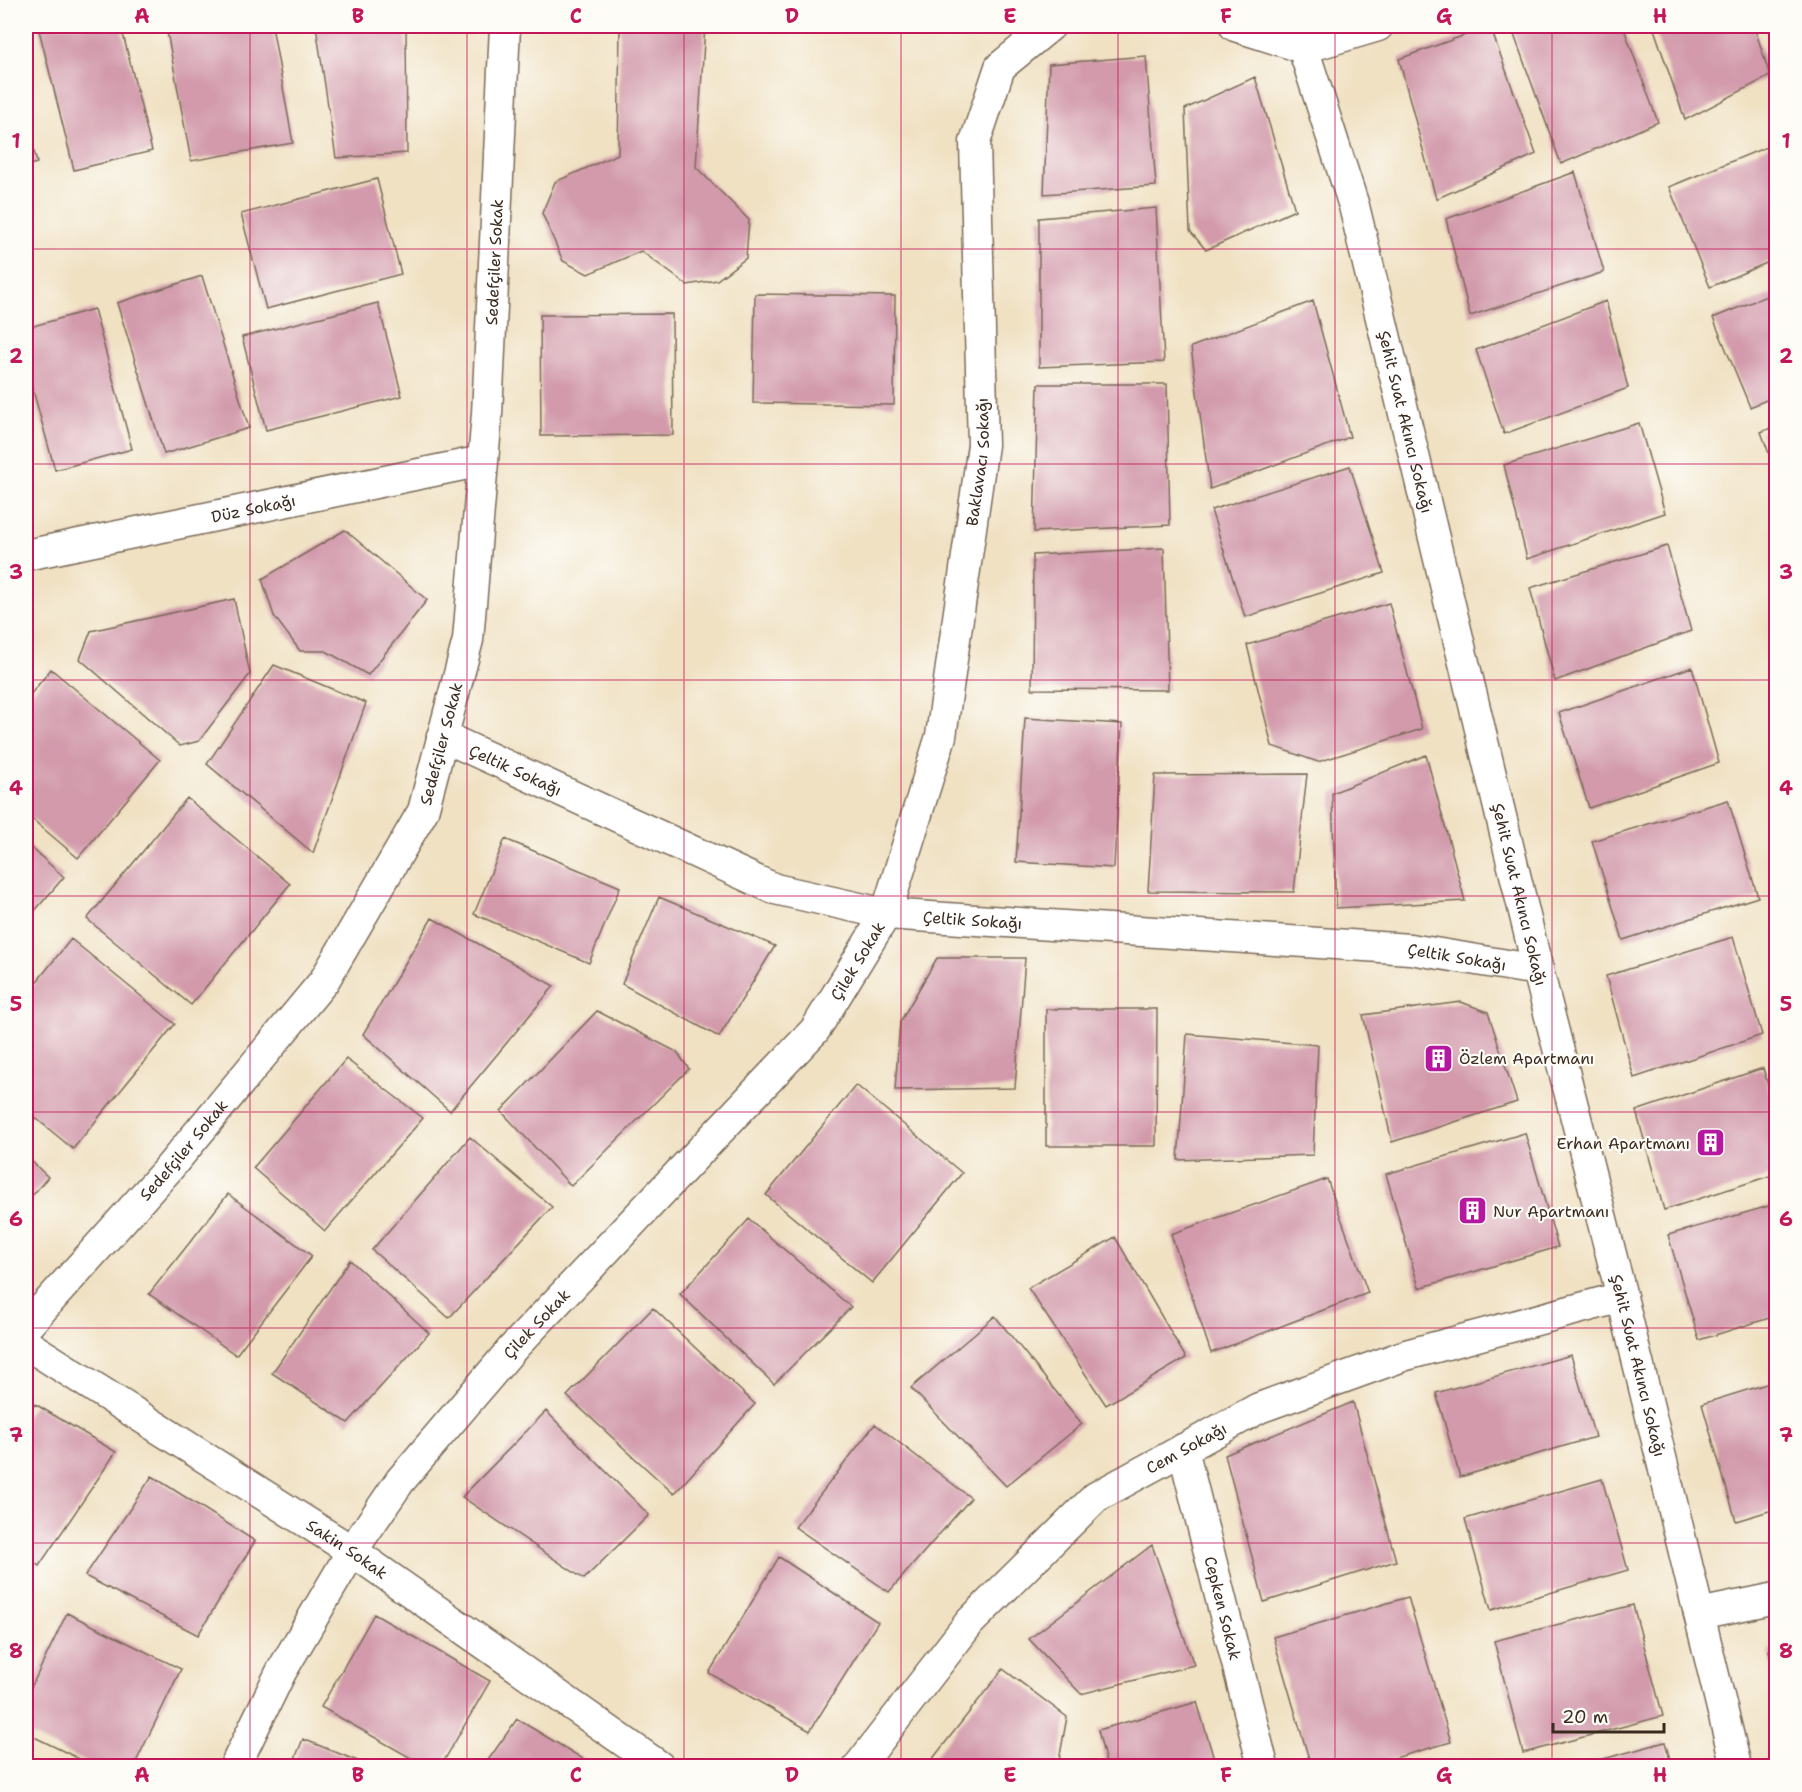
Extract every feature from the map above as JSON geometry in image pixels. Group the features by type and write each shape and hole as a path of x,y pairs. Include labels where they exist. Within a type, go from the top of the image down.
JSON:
{"street":[{"name":"Sedefçiler Sokak","path":"26,1327 169,1168 324,981 423,811 468,640 487,414 505,26"},
{"name":"Baklavacı Sokağı","path":"886,914 940,736 983,445 975,142 1000,67 1050,26"},
{"path":"1235,26 1300,37 1377,26"},
{"name":"Şehit Suat Akıncı Sokağı","path":"1300,37 1353,206 1538,970 1622,1297 1736,1767"},
{"name":"Düz Sokağı","path":"26,555 482,461"},
{"name":"Çeltik Sokağı","path":"442,736 775,889 886,914 1410,949 1538,970"},
{"name":"Çilek Sokak","path":"235,1767 281,1672 352,1551 400,1480 513,1348 815,1030 886,914"},
{"name":"Cem Sokağı","path":"859,1767 970,1622 1096,1497 1259,1408 1406,1355 1622,1297"},
{"name":"Sakin Sokak","path":"26,1344 352,1551 659,1767"},
{"name":"Cepken Sokak","path":"1183,1449 1263,1767"},
{"path":"1699,1614 1776,1598"}],"building":[{"path":"38,26 121,26 152,151 74,170"},
{"path":"166,26 272,26 293,143 191,161"},
{"path":"316,26 406,26 407,153 336,158"},
{"path":"620,26 705,26 696,167 749,220 746,258 717,280 687,285 641,251 588,274 563,261 542,213 555,182 618,154"},
{"path":"1490,26 1536,154 1436,199 1399,59"},
{"path":"1526,26 1623,26 1658,122 1561,164 1513,32"},
{"path":"1653,26 1754,26 1770,76 1685,120"},
{"path":"1146,56 1156,186 1044,194 1049,64"},
{"path":"1255,77 1295,210 1206,250 1190,231 1185,109"},
{"path":"26,121 37,163 26,166"},
{"path":"1776,143 1776,259 1710,287 1669,187"},
{"path":"1575,172 1604,272 1470,316 1446,219"},
{"path":"377,179 401,274 266,309 241,214"},
{"path":"1156,208 1164,362 1039,367 1039,218"},
{"path":"202,276 249,428 164,454 117,303"},
{"path":"1776,292 1776,396 1750,407 1713,318"},
{"path":"755,294 895,296 894,405 753,403"},
{"path":"1313,301 1350,437 1210,489 1191,347"},
{"path":"1606,301 1628,388 1504,434 1476,350"},
{"path":"378,303 402,396 266,430 242,337"},
{"path":"94,309 132,449 55,470 26,365 26,328"},
{"path":"672,314 673,435 541,436 540,315"},
{"path":"1038,384 1167,384 1170,525 1034,532"},
{"path":"1639,423 1665,513 1527,559 1504,465"},
{"path":"1776,426 1776,472 1761,432"},
{"path":"1350,466 1384,573 1245,617 1211,510"},
{"path":"345,530 427,600 368,675 326,651 300,651 274,616 262,579"},
{"path":"1667,546 1691,631 1555,681 1530,588"},
{"path":"1164,548 1168,690 1032,689 1033,555"},
{"path":"234,599 250,674 199,741 180,746 80,659 91,631"},
{"path":"1389,603 1422,729 1318,762 1272,746 1247,645"},
{"path":"274,665 366,703 313,853 207,764"},
{"path":"1692,667 1719,763 1589,808 1559,713"},
{"path":"51,669 160,760 78,858 26,814 26,700"},
{"path":"1025,718 1122,724 1114,868 1016,862"},
{"path":"1426,755 1465,901 1336,908 1332,793"},
{"path":"1307,774 1294,892 1148,891 1155,775"},
{"path":"187,798 290,884 191,1005 87,919"},
{"path":"1728,800 1758,897 1623,940 1592,841"},
{"path":"505,839 620,887 589,963 474,914"},
{"path":"26,843 64,877 26,921"},
{"path":"659,897 775,946 719,1037 622,984"},
{"path":"432,918 554,986 450,1111 363,1034"},
{"path":"1733,937 1762,1035 1634,1078 1606,976"},
{"path":"71,939 175,1024 73,1149 26,1110 26,995"},
{"path":"937,958 1025,958 1015,1088 895,1090 900,1022"},
{"name":"Özlem Apartmanı","path":"1461,1002 1488,1012 1517,1102 1392,1142 1363,1015"},
{"path":"1046,1009 1157,1009 1156,1146 1046,1146"},
{"path":"597,1011 677,1052 689,1069 571,1186 501,1111"},
{"path":"1187,1034 1318,1045 1313,1155 1178,1160"},
{"path":"346,1059 423,1118 325,1231 253,1168"},
{"name":"Erhan Apartmanı","path":"1763,1068 1776,1112 1776,1174 1664,1210 1636,1111"},
{"path":"856,1085 962,1173 872,1283 766,1195"},
{"name":"Nur Apartmanı","path":"1525,1133 1558,1247 1419,1288 1386,1174"},
{"path":"470,1137 552,1207 449,1318 372,1250"},
{"path":"26,1156 48,1177 26,1203"},
{"path":"1327,1179 1368,1293 1211,1353 1171,1234"},
{"path":"228,1194 312,1256 236,1355 149,1294"},
{"path":"1776,1204 1776,1316 1699,1340 1668,1235"},
{"path":"749,1219 851,1307 774,1384 680,1294"},
{"path":"1115,1237 1186,1358 1106,1405 1028,1288"},
{"path":"350,1260 429,1333 348,1423 272,1373"},
{"path":"653,1308 755,1404 674,1494 567,1396"},
{"path":"995,1316 1082,1424 1006,1486 911,1388"},
{"path":"1571,1355 1595,1437 1460,1477 1436,1393"},
{"path":"1776,1381 1776,1509 1736,1521 1702,1404"},
{"path":"1353,1402 1396,1561 1264,1602 1225,1455"},
{"path":"35,1404 116,1452 39,1566 26,1557 26,1416"},
{"path":"546,1411 649,1515 584,1579 462,1497"},
{"path":"875,1424 971,1498 889,1592 795,1527"},
{"path":"152,1476 255,1541 198,1635 85,1576"},
{"path":"1602,1479 1628,1570 1491,1610 1465,1519"},
{"path":"1152,1545 1194,1665 1081,1694 1029,1639"},
{"path":"779,1557 878,1622 810,1731 709,1673"},
{"path":"1408,1597 1451,1742 1367,1766 1311,1766 1273,1637"},
{"path":"1633,1605 1663,1716 1523,1753 1494,1641"},
{"path":"67,1613 181,1669 134,1766 94,1766 26,1733 26,1698"},
{"path":"374,1614 490,1681 441,1766 425,1766 321,1707"},
{"path":"1776,1648 1776,1682 1775,1682 1769,1650"},
{"path":"1003,1669 1067,1717 1058,1766 927,1766"},
{"path":"1197,1702 1216,1766 1092,1766 1106,1763 1098,1730"},
{"path":"517,1719 595,1766 484,1766"},
{"path":"303,1739 370,1766 292,1766"},
{"path":"1665,1742 1672,1766 1578,1766"}],"place":[{"name":"Özlem Apartmanı","path":"1438,1058"},
{"name":"Erhan Apartmanı","path":"1711,1143"},
{"name":"Nur Apartmanı","path":"1472,1211"}]}
